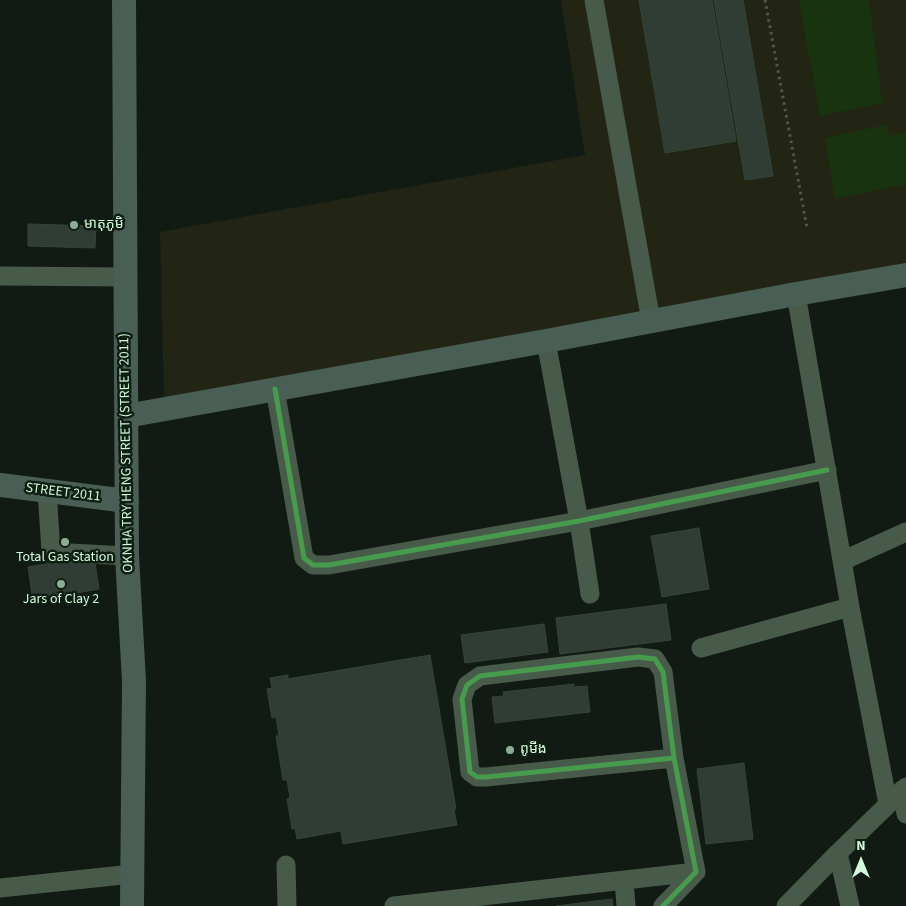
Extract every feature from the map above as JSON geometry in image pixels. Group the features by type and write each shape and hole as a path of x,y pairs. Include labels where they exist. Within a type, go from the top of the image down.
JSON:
{"main road":[{"name":"OKNHA TRY HENG STREET (STREET 2011)","path":"124,0 127,556 134,680 132,906"},
{"path":"126,416 796,294 906,276"},
{"name":"STREET 2011","path":"0,485 127,501"}],"street":[{"path":"594,0 651,321"},
{"path":"0,276 126,277"},
{"path":"796,294 850,607 888,804"},
{"path":"546,341 579,521 590,594"},
{"path":"274,389 304,558 313,565 329,565 579,521 827,470"},
{"path":"47,491 51,552 127,556"},
{"path":"842,561 906,532"},
{"path":"701,648 850,607"},
{"path":"674,758 476,777 470,772 462,699 467,685 480,676 638,657 655,659 663,672 674,758 696,872"},
{"path":"786,906 904,789"},
{"path":"904,789 906,814"},
{"path":"838,853 850,906"},
{"path":"286,865 287,906"},
{"path":"394,906 696,872"},
{"path":"663,906 696,872"},
{"path":"0,888 132,874"},
{"path":"624,880 626,906"}],"path":[{"path":"765,0 808,228"}],"shaded area":[{"path":"561,0 906,0 906,265 164,398 160,232 585,155"},
{"path":"799,0 869,0 882,103 820,116"},
{"path":"885,125 890,136 906,132 906,184 835,199 825,138"}],"building":[{"path":"639,0 712,0 736,141 665,153"},
{"path":"714,0 743,0 773,176 745,180"},
{"path":"28,224 96,226 95,248 28,246"},
{"path":"699,528 709,589 662,597 651,536"},
{"path":"94,556 99,589 33,601 28,567"},
{"path":"666,604 671,640 560,654 556,618"},
{"path":"544,624 548,652 465,663 461,635"},
{"path":"430,655 456,809 454,810 457,825 343,844 341,831 297,839 295,828 292,829 287,799 290,798 287,780 283,780 276,736 279,736 276,717 272,718 267,689 272,688 270,678 288,675 288,679"},
{"path":"574,684 574,687 587,686 590,712 495,723 492,697 504,696 503,692"},
{"path":"744,763 753,839 706,844 697,769"},
{"path":"612,899 613,906 556,906"}],"cycle path":[{"path":"275,389 304,558 313,565 329,565 579,521 827,470"},
{"path":"663,906 696,872 674,758 663,672 655,659 638,657 480,676 467,685 462,699 470,772 477,777 674,758"}],"place":[{"name":"មាតុភូមិ","path":"74,225"},
{"name":"Total Gas Station","path":"65,542"},
{"name":"Jars of Clay 2","path":"61,584"},
{"name":"ពូមីង","path":"510,750"}]}
